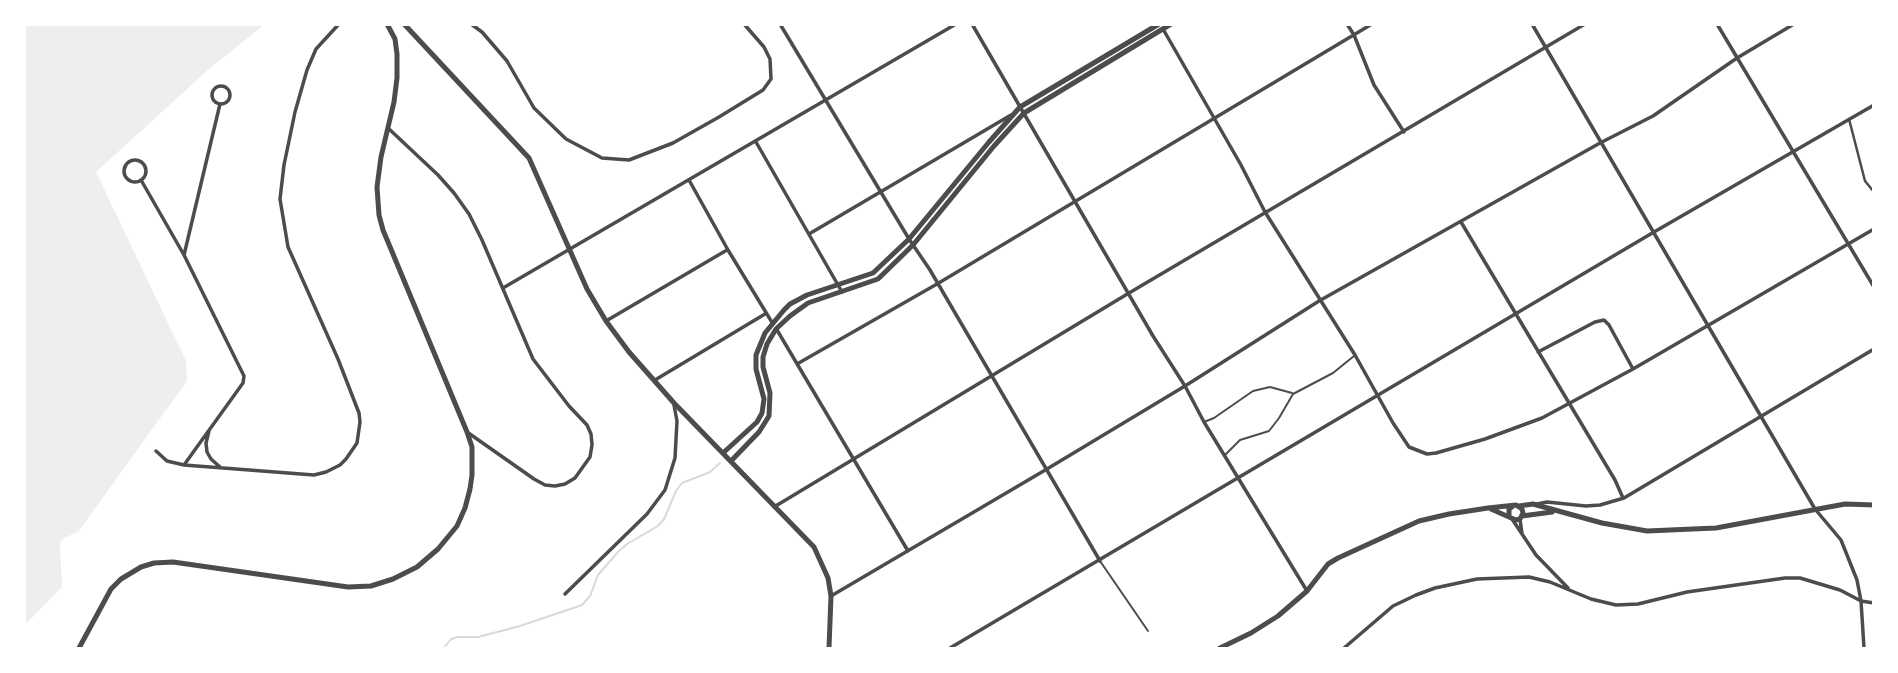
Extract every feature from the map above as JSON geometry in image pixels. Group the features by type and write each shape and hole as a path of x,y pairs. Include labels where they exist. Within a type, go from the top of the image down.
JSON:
{"street":[{"path":"156,451 167,461 184,465 320,474 346,459 357,443 359,413 288,247 280,200 290,139 307,70 316,49 339,24"},
{"path":"79,649 111,589 130,572 154,563 173,562 348,587 371,586 404,574 428,559 457,526 465,508 472,475 472,447 379,215 377,187 397,78 397,54 394,38 387,24"},
{"path":"404,24 529,158 587,289 606,321 653,381 814,547 828,578 831,596 829,649"},
{"path":"471,24 482,32 507,61 534,108 566,139 602,158 629,160 673,143 763,90 771,79 770,59 764,47 744,24"},
{"path":"780,24 992,375 1100,561"},
{"path":"503,288 957,24"},
{"path":"972,24 1020,111 1185,386 1237,479 1307,591"},
{"path":"809,234 1161,27 1171,24"},
{"path":"1347,24 1374,85 1404,132"},
{"path":"797,364 937,284 1372,24"},
{"path":"1532,24 1815,509 1841,540 1857,580 1864,649"},
{"path":"774,507 1265,212 1585,24"},
{"path":"1717,24 1874,287"},
{"path":"831,596 1185,386 1319,301 1653,116 1737,58 1794,24"},
{"path":"1161,27 1265,212 1405,442 1414,450 1427,454 1461,446 1542,418 1633,369 1874,229"},
{"path":"222,85 229,90 230,96 227,102 220,104 214,101 211,94 216,86 222,85"},
{"path":"184,255 220,104"},
{"path":"950,649 1654,232 1874,106"},
{"path":"731,461 760,432 769,416 770,393 763,357 776,329 808,303 878,279 1020,111"},
{"path":"1849,119 1865,181 1874,192"},
{"path":"388,128 438,175 473,221 533,359 587,425 592,445 590,457 583,469 570,482 555,486 545,485 467,432"},
{"path":"756,142 842,292"},
{"path":"136,159 143,163 146,172 141,180 127,178 124,168 130,161 136,159"},
{"path":"141,180 184,255 244,376 243,383 184,465"},
{"path":"689,180 727,250 908,551"},
{"path":"1461,222 1624,498"},
{"path":"723,453 757,422 762,413 764,399 755,361 765,332 772,323 790,304 807,295 873,273 911,242"},
{"path":"606,321 727,250"},
{"path":"653,381 766,314"},
{"path":"1538,352 1595,322 1604,320 1633,369"},
{"path":"1220,649 1278,616 1307,591 1328,564 1338,558 1419,521 1488,508 1547,502 1587,506 1624,498 1874,349"},
{"path":"565,594 647,514 665,490 676,448 677,421 674,403"},
{"path":"210,428 206,443 207,452 222,468"},
{"path":"1555,512 1553,507 1561,503"},
{"path":"1533,505 1602,523 1647,531 1716,528 1845,504 1874,505"},
{"path":"1512,506 1508,513 1522,536 1536,555 1570,590"},
{"path":"1519,506 1523,513 1522,536"},
{"path":"1488,508 1511,518 1555,512"},
{"path":"1344,649 1393,606 1435,588 1477,579 1529,577 1616,605 1638,604 1687,592 1784,578 1815,582 1840,590 1861,601 1874,603"}],"lane":[{"path":"1225,455 1240,440 1269,431 1293,394 1333,373 1354,355"},
{"path":"1204,422 1253,391 1270,387 1293,394"},
{"path":"1100,561 1148,631"}],"shaded area":[{"path":"25,24 264,25 209,69 96,172 186,361 187,381 78,532 64,538 60,544 62,587 25,625"}],"waterway":[{"path":"444,648 451,639 478,637 582,605 590,596 598,575 618,552 658,526 664,519 682,483 710,472 720,463"}]}
